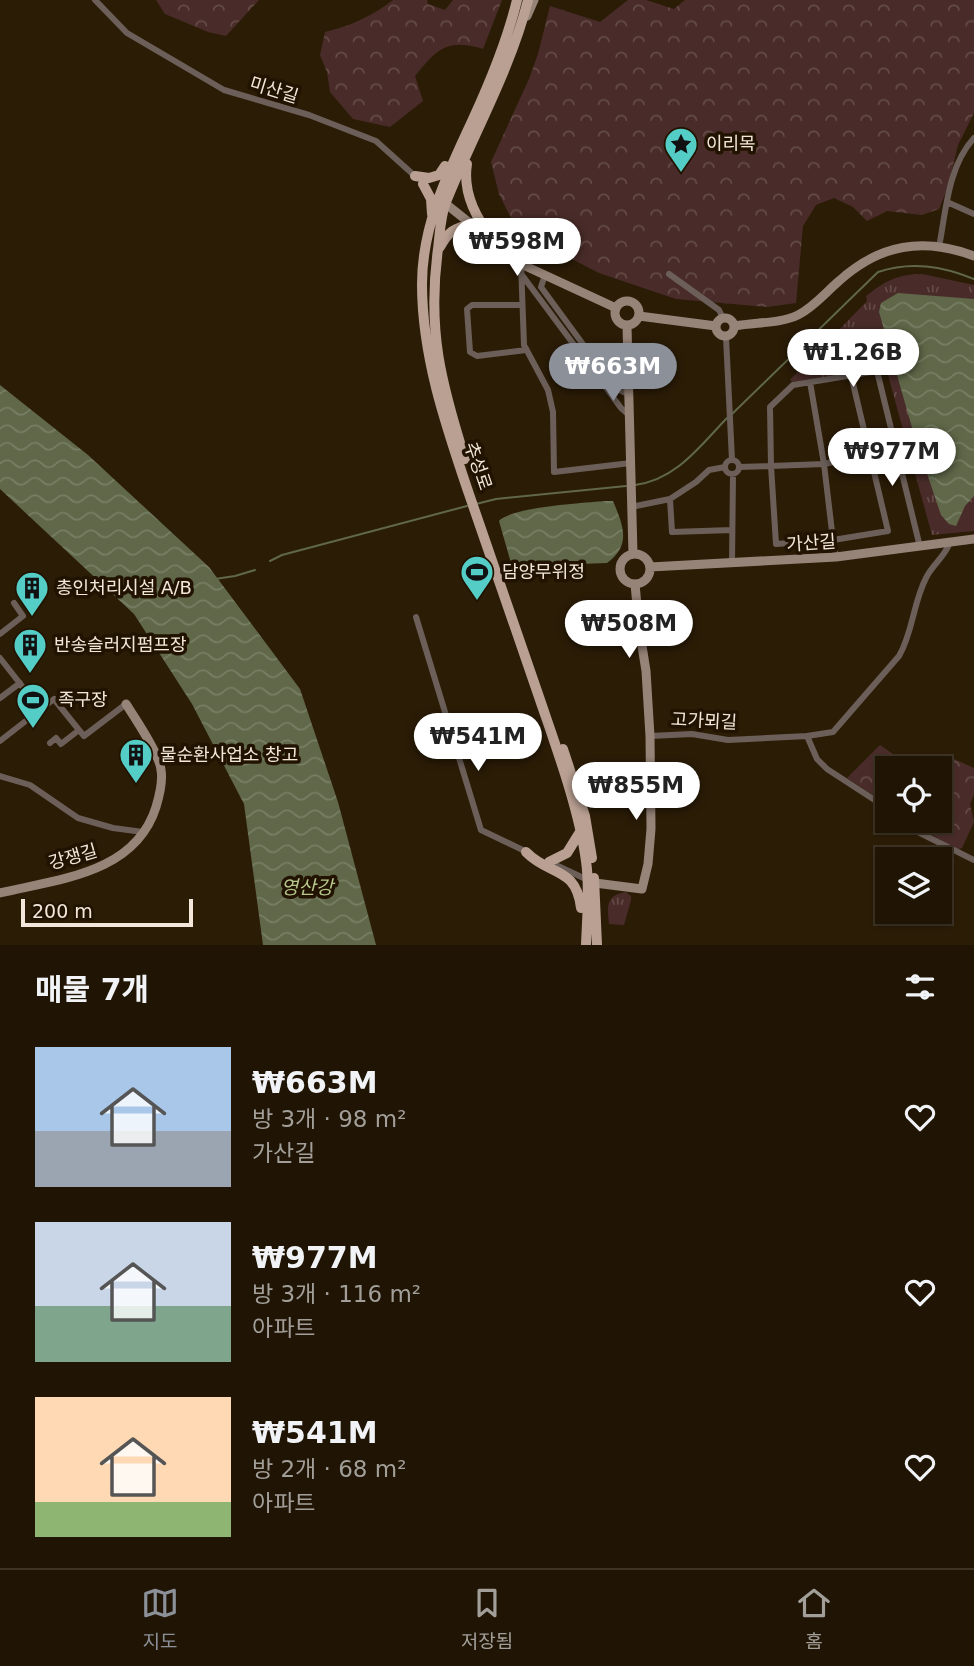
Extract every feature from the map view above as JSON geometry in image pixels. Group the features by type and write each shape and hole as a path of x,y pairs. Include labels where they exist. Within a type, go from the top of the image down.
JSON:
{"main road":[{"name":"추성로","path":"464,150 509,34 517,0"},
{"name":"추성로","path":"472,491 448,404 436,347 434,278 442,202 446,175 464,150 506,70 520,34 528,0"},
{"path":"432,219 430,199 419,180 439,175 464,150"},
{"path":"464,150 470,201 476,216 495,244"},
{"name":"추성로","path":"442,202 432,219 422,282 429,351 440,409 472,491 553,738 580,832 591,882 597,945"},
{"path":"437,252 453,229 471,224"},
{"name":"추성로","path":"480,515 575,782 592,852 584,945"},
{"path":"549,862 567,853 580,832"},
{"path":"526,852 533,859 567,875 574,884 580,894 584,945"}],"street":[{"name":"미산길","path":"94,0 127,33 223,90 309,115 376,141 442,202"},
{"path":"520,34 534,0"},
{"path":"939,247 957,164 974,138"},
{"path":"442,202 522,264 616,308"},
{"path":"947,202 974,214"},
{"path":"734,326 785,320 799,315 842,277 874,255 895,248 939,247 974,256"},
{"path":"522,264 521,304 526,350 548,390 554,412 554,472 631,463"},
{"path":"669,274 719,310 719,334 726,337"},
{"path":"522,275 621,408 629,415"},
{"path":"545,275 541,287 615,388 628,394"},
{"path":"629,301 639,308 639,316 635,323 627,326 617,320 616,308 622,302 629,301"},
{"path":"521,304 472,305 467,309 470,352 477,356 526,350"},
{"path":"639,316 720,322 729,319 734,326 733,332 726,337"},
{"path":"627,326 633,554"},
{"path":"726,337 732,460"},
{"path":"852,375 888,531 833,540 776,544 770,407 793,385 810,382 852,375 877,371 920,547"},
{"path":"810,382 836,557"},
{"path":"739,467 824,464 896,449"},
{"path":"725,467 728,461 737,461 739,467 733,474"},
{"path":"631,507 670,499 709,470 725,467"},
{"path":"725,467 733,474"},
{"path":"732,563 733,474"},
{"path":"670,499 672,532 732,530"},
{"name":"가산길","path":"650,567 836,557 974,539"},
{"name":"고가뫼길","path":"591,882 642,890 648,864 651,829 650,736 692,734 727,740 833,732 899,656 909,636 926,578 946,552 950,542"},
{"path":"633,554 642,555 650,567 648,576 635,584 627,581 620,570 622,561 633,554"},
{"path":"635,584 646,671 650,736"},
{"path":"0,634 23,616 14,603"},
{"path":"416,617 481,830 591,882"},
{"path":"0,658 40,709"},
{"path":"0,698 20,683"},
{"path":"0,741 54,699 84,736 126,704"},
{"name":"강쟁길","path":"0,892 98,869 123,856 143,832 156,808 162,770 126,704"},
{"path":"50,743 56,738 61,744 79,730"},
{"path":"807,736 817,759 827,769 875,800"},
{"name":"강쟁길","path":"0,776 30,785 78,818 113,828 143,832"},
{"path":"920,833 974,860"}],"green space":[{"path":"156,0 259,0 226,36 208,32 165,14"},
{"path":"393,0 427,0 428,4 445,10 453,0 502,0 483,49 460,45 444,48 437,53 415,76 423,101 390,127 353,119 330,92 327,72 320,55 325,32 361,20"},
{"path":"628,0 646,0 674,9 685,0 974,0 974,113 958,145 948,187 939,209 922,215 887,211 867,221 853,207 834,198 816,205 803,226 796,303 767,307 676,299 599,273 543,244 514,224 499,194 491,162 529,79 550,6 600,22"},
{"path":"922,274 974,285 974,531 932,535 880,346 884,367 792,382 790,380 867,301 866,296 892,279"},
{"path":"880,745 896,756 875,756 875,796 847,778"},
{"path":"952,759 974,768 974,795 970,804 974,822 962,848 957,850 929,833 952,833"},
{"path":"626,892 631,896 631,900 624,925 609,924 609,902 619,893"}],"water":[{"path":"898,293 974,299 974,496 965,506 956,526 949,524 941,515 915,438 879,312 881,303"},
{"name":"영산강","path":"0,385 88,455 209,567 300,689 338,802 376,945 263,945 244,804 192,704 134,614 0,489"},
{"path":"613,501 623,534 620,549 607,563 521,566 511,563 499,521 506,516 549,506"}],"waterway":[{"path":"731,415 878,272 926,266 974,279"},
{"path":"635,485 650,482 675,469 727,418"},
{"path":"476,504 496,499 626,486"},
{"path":"270,561 282,555 467,506"},
{"path":"215,579 255,570"}],"place":[{"name":"이리목","path":"681,174"},
{"name":"담양무위정","path":"477,602"},
{"name":"총인처리시설 A/B","path":"32,618"},
{"name":"반송슬러지펌프장","path":"30,675"},
{"name":"족구장","path":"33,730"},
{"name":"물순환사업소 창고","path":"136,785"}]}
